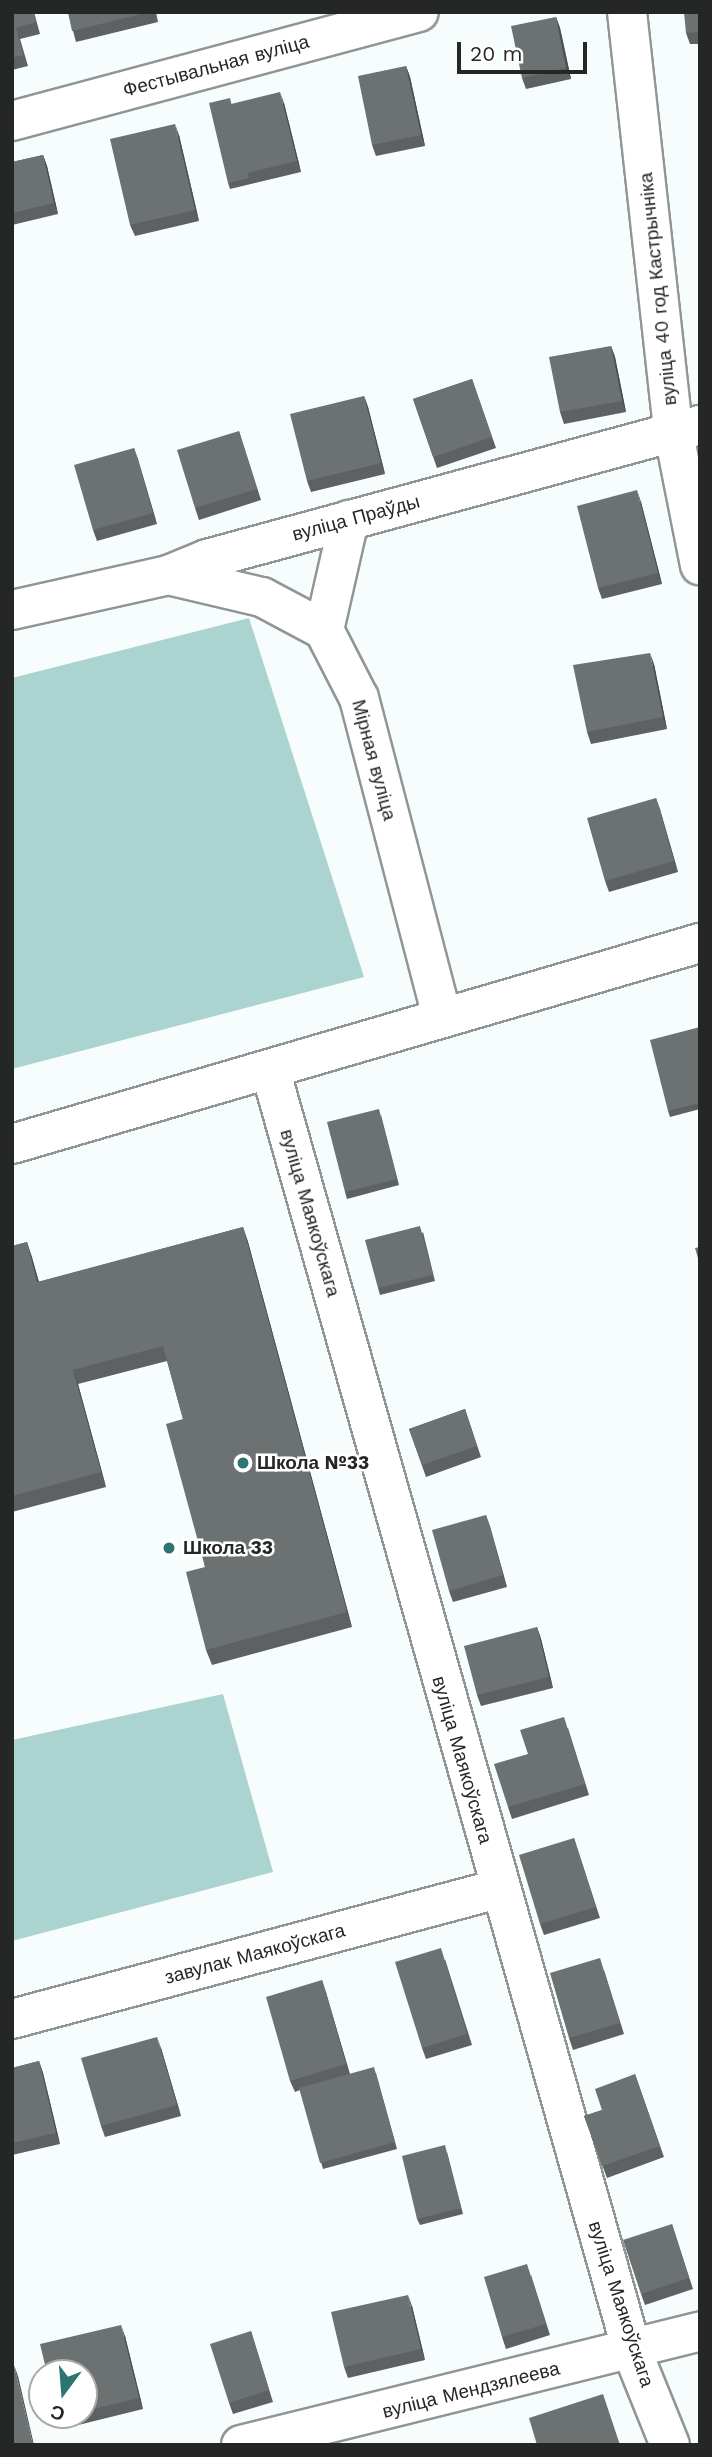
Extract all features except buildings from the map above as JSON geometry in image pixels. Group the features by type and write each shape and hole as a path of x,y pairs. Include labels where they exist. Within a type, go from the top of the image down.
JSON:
{"street":[{"name":"Фестывальная вуліца","path":"12,121 419,12"},
{"name":"вуліца 40 год Кастрычніка","path":"627,12 687,427 700,565"},
{"name":"вуліца Праўды","path":"12,610 168,575 207,559 687,427"},
{"path":"168,575 262,597 324,630 349,520"},
{"name":"Мірная вуліца","path":"324,630 359,698 442,1016"},
{"path":"12,1144 442,1016 700,943"},
{"name":"вуліца Маякоўскага","path":"270,1069 498,1889 632,2351 670,2445"},
{"name":"завулак Маякоўскага","path":"12,2019 498,1889"},
{"name":"вуліца Мендзялеева","path":"241,2445 632,2351 700,2331"}],"shaded area":[{"path":"249,618 364,977 12,1069 12,678"},
{"path":"223,1694 273,1872 12,1941 12,1740"}],"place":[{"name":"Школа №33","path":"243,1463"},
{"name":"Школа 33","path":"169,1548"}]}
